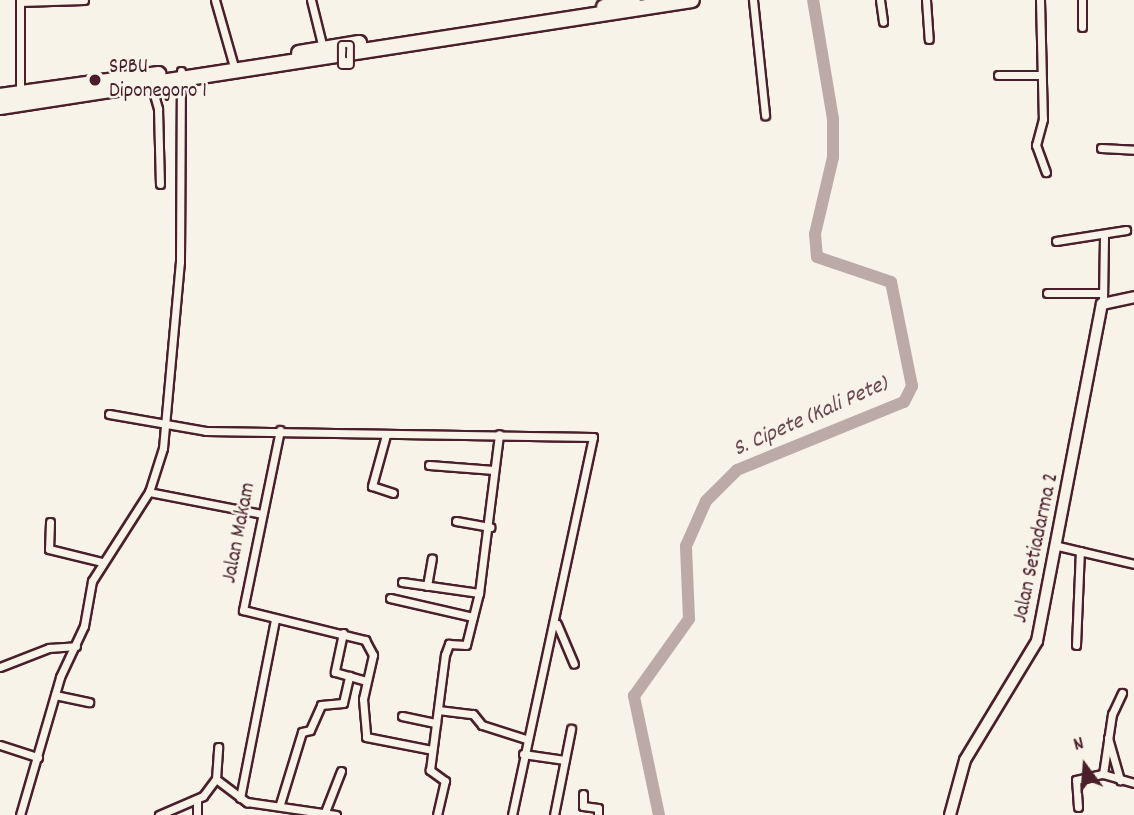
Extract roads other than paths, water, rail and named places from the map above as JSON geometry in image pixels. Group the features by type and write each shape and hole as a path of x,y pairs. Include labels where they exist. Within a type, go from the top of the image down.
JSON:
{"highway":[{"name":"1","path":"181,76 233,63 632,0"},
{"name":"1","path":"0,96 181,76 692,0"},
{"name":"1","path":"0,107 150,80"}],"main road":[{"path":"1103,297 1134,297"},
{"name":"Jalan Setiadarma 2","path":"950,815 969,752 1035,647 1058,546 1103,297"}],"street":[{"path":"20,93 20,1 84,0"},
{"path":"215,0 233,63"},
{"path":"311,0 323,48"},
{"path":"753,0 765,115"},
{"path":"880,0 883,22"},
{"path":"926,0 929,39"},
{"path":"1040,0 1038,75 1043,113 1036,145 1045,172"},
{"path":"1082,0 1082,26"},
{"path":"998,75 1038,75"},
{"path":"20,815 55,695 76,646 102,562 149,492 166,426 180,262 181,76"},
{"path":"150,80 158,109 160,184"},
{"path":"1101,148 1134,150"},
{"path":"1056,241 1126,230"},
{"path":"1047,293 1103,297 1104,234"},
{"path":"109,414 166,426 386,435 593,437 556,620 526,739 512,815"},
{"name":"Jalan Makam","path":"279,430 243,607 275,620 343,634"},
{"path":"437,815 445,781 430,773 448,646 465,646 479,593 490,527 499,434"},
{"path":"386,435 372,486 393,494"},
{"path":"429,465 494,470"},
{"path":"149,492 262,514"},
{"path":"456,521 490,527"},
{"path":"50,522 49,549 102,562"},
{"path":"1058,546 1134,564"},
{"path":"1076,645 1080,551"},
{"path":"427,586 432,558"},
{"path":"402,582 479,593"},
{"path":"390,598 473,617"},
{"path":"240,798 275,620"},
{"path":"556,620 560,642 574,664"},
{"path":"366,681 335,670 343,634 371,647 366,681 367,739 432,750"},
{"path":"0,667 49,648 76,646"},
{"path":"280,804 302,732 310,730 321,705 343,703 349,676"},
{"path":"1103,774 1108,734 1122,693"},
{"path":"55,695 89,702"},
{"path":"438,710 473,714 482,725 526,739"},
{"path":"402,716 436,723"},
{"path":"554,815 571,729"},
{"path":"1108,734 1121,781"},
{"path":"0,745 38,757"},
{"path":"159,815 197,800 216,779 218,747"},
{"path":"523,754 565,760"},
{"path":"325,812 341,771"},
{"path":"1078,807 1078,778 1103,774 1134,783"},
{"path":"216,779 240,798 335,815"},
{"path":"583,794 583,806 598,807 598,815"},
{"path":"197,800 197,815"}],"waterway":[{"name":"S. Cipete (Kali Pete)","path":"659,815 634,696 689,619 686,546 706,501 737,470 904,402 912,386 891,282 817,257 815,234 833,157 833,119 813,0"}],"place":[{"name":"SPBU Diponegoro 1","path":"95,80"}]}
